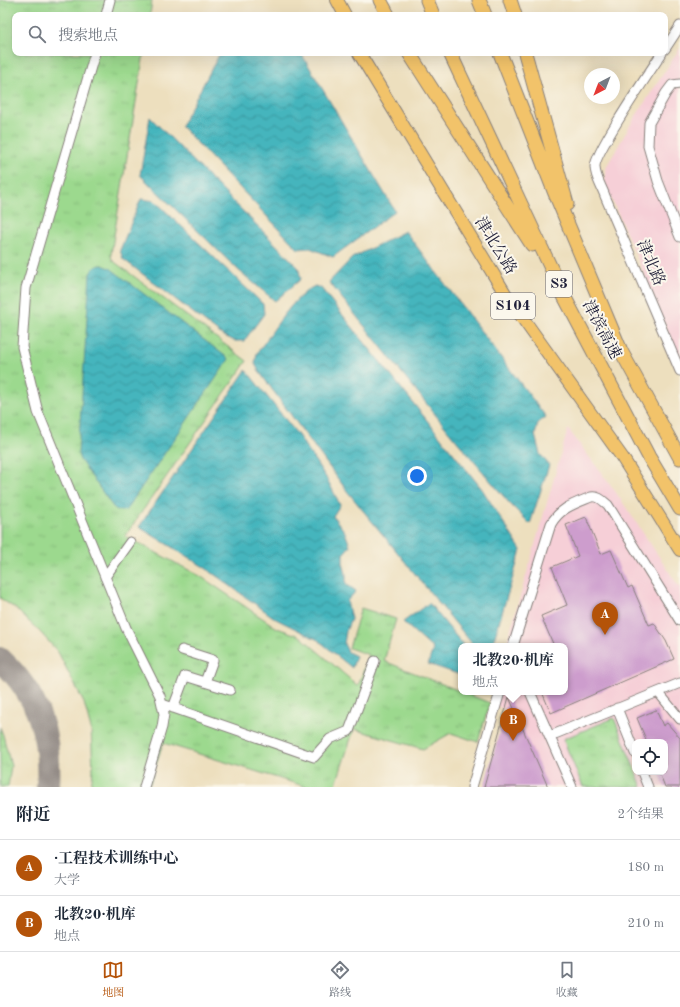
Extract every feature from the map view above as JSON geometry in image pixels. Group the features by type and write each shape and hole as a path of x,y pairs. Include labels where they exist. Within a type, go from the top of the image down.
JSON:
{"highway":[{"path":"380,0 386,12"},
{"path":"426,0 432,12"},
{"path":"479,0 484,12"},
{"path":"510,0 513,12"},
{"path":"411,56 565,298"},
{"name":"津滨高速","path":"451,56 565,298 649,457 680,509"},
{"name":"津滨高速","path":"501,56 554,191 621,351 680,458"},
{"path":"526,56 584,261"}],"main road":[{"path":"330,0 336,12"},
{"path":"337,0 343,12"},
{"name":"津北公路","path":"361,56 506,295 622,457 680,550"},
{"name":"津北公路","path":"367,56 510,290 630,459 680,540"}],"street":[{"path":"107,12 110,0"},
{"path":"668,44 680,26"},
{"path":"94,56 26,288 22,347 38,412 126,628 160,696 164,714 162,727 144,787"},
{"name":"津北路","path":"660,56 612,130 597,158 595,166 605,196 680,371"},
{"path":"680,84 672,85 649,123 648,146 658,181 680,237"},
{"path":"514,643 552,524 556,517 566,508 591,497 601,498 608,505 680,621"},
{"path":"105,577 130,542"},
{"path":"182,650 213,660 205,682"},
{"path":"162,704 314,757 330,739 349,731 375,661"},
{"path":"173,708 185,676 230,690"},
{"path":"550,736 680,683"},
{"path":"658,692 680,719"},
{"path":"472,787 499,695"},
{"path":"531,695 572,787"},
{"path":"617,708 632,746"},
{"path":"643,775 648,787"}],"shaded area":[{"path":"680,48 680,362 605,184 605,169 632,122"},
{"path":"568,429 615,491 680,588 680,787 484,787 506,710 490,703 492,695 568,695 568,643 507,643"}],"green space":[{"path":"0,0 152,0 150,12 12,12 12,56 144,56 111,254 112,260 247,361 125,536 200,576 277,628 300,636 358,686 369,655 349,648 361,608 396,619 384,661 458,690 458,695 470,695 490,703 478,742 451,733 423,749 354,729 335,787 307,787 163,743 149,787 91,787 93,770 91,729 84,703 58,652 16,609 0,598"},
{"path":"614,718 632,762 632,775 637,775 642,787 583,787 563,739"},
{"path":"0,727 11,766 8,787 0,787"}],"water":[{"path":"218,56 303,56 395,211 333,257 310,248 298,249 181,126"},
{"path":"150,117 298,267 301,279 275,301 237,269 140,175"},
{"path":"141,199 155,201 263,304 264,314 244,341 235,341 222,335 123,259 120,250"},
{"path":"405,231 546,417 538,423 535,435 540,454 549,465 530,524 510,504 450,433 329,282 352,258"},
{"path":"102,265 110,268 229,359 126,510 123,511 113,507 80,460 78,454 90,274 94,268"},
{"path":"315,286 321,288 482,489 521,550 493,643 472,643 347,491 260,373 255,364 257,353 283,316 307,291"},
{"path":"246,370 298,435 327,479 340,505 333,516 345,532 350,546 343,554 346,584 356,591 347,601 351,619 346,631 344,644 348,652 356,656 352,668 318,640 276,619 204,567 139,527"},
{"path":"429,603 462,643 458,643 458,674 428,664 433,649 403,622"}],"building":[{"path":"586,517 601,554 611,550 628,588 632,586 649,625 654,623 666,641 674,659 551,713 543,695 568,695 568,643 553,643 541,616 567,605 552,567 578,556 566,525"},
{"path":"509,697 548,787 484,787"},
{"path":"656,710 663,726 667,723 680,738 680,787 665,787 660,775 668,775 668,739 646,739 637,718"}],"taxiway":[{"path":"0,659 24,687 40,717 47,751 48,787"}],"place":[{"name":"·工程技术训练中心","path":"605,635"},
{"name":"北教20·机库","path":"513,741"}]}
